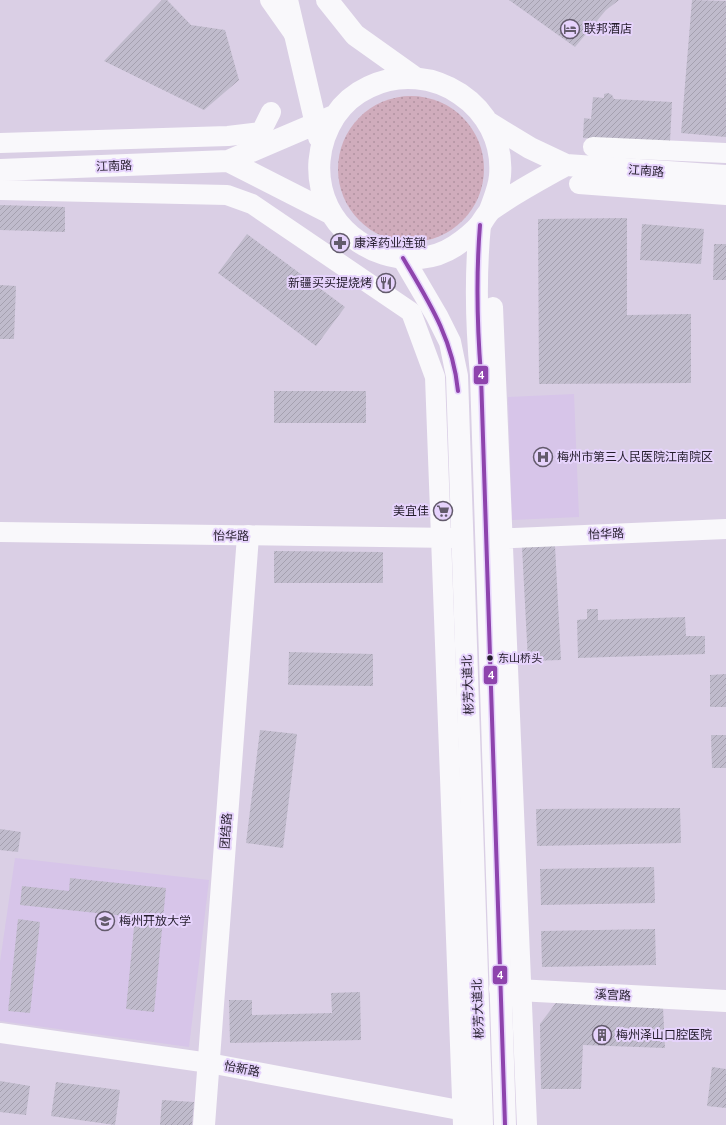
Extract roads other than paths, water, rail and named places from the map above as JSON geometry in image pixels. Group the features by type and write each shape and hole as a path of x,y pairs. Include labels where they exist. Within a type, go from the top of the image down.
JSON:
{"main road":[{"path":"287,0 321,147"},
{"path":"334,5 354,35 414,77"},
{"path":"485,218 497,193 500,164 496,140 489,123 478,108 465,96 449,86 432,80 414,77 396,78 378,82 362,90 336,115 327,130 321,147 318,165 324,199 342,228 355,240 370,249 386,255 403,258 420,257 448,249 467,238 485,218 529,185 566,165"},
{"name":"江南路","path":"0,170 228,162 336,115"},
{"name":"江南路","path":"489,123 530,148 566,165 726,176"},
{"name":"江南路","path":"228,162 332,214"},
{"name":"彬芳大道北","path":"485,218 476,274 476,322 494,539 511,990 505,1125"},
{"name":"彬芳大道北","path":"403,258 437,316 450,342 457,376 463,537 472,1119"},
{"name":"团结路","path":"204,1125 248,536"},
{"name":"溪宫路","path":"511,990 726,1000"}],"street":[{"path":"270,0 294,34"},
{"path":"0,143 228,136 261,132 271,112"},
{"path":"592,147 726,154"},
{"path":"580,184 726,195"},
{"path":"0,190 228,195 252,204 411,312 435,377 441,538 472,1119"},
{"path":"493,307 494,539"},
{"name":"怡华路","path":"494,539 726,529"},
{"name":"怡华路","path":"0,532 248,536 463,537"},
{"path":"511,990 527,1125"},
{"name":"怡新路","path":"0,1033 209,1063 472,1119"}],"place":[{"name":"联邦酒店","path":"570,29"},
{"name":"康泽药业连锁","path":"340,243"},
{"name":"新疆买买提烧烤","path":"386,283"},
{"name":"梅州市第三人民医院江南院区","path":"543,457"},
{"name":"美宜佳","path":"443,511"},
{"name":"东山桥头","path":"490,658"},
{"name":"梅州开放大学","path":"105,921"},
{"name":"梅州泽山口腔医院","path":"602,1035"}]}
